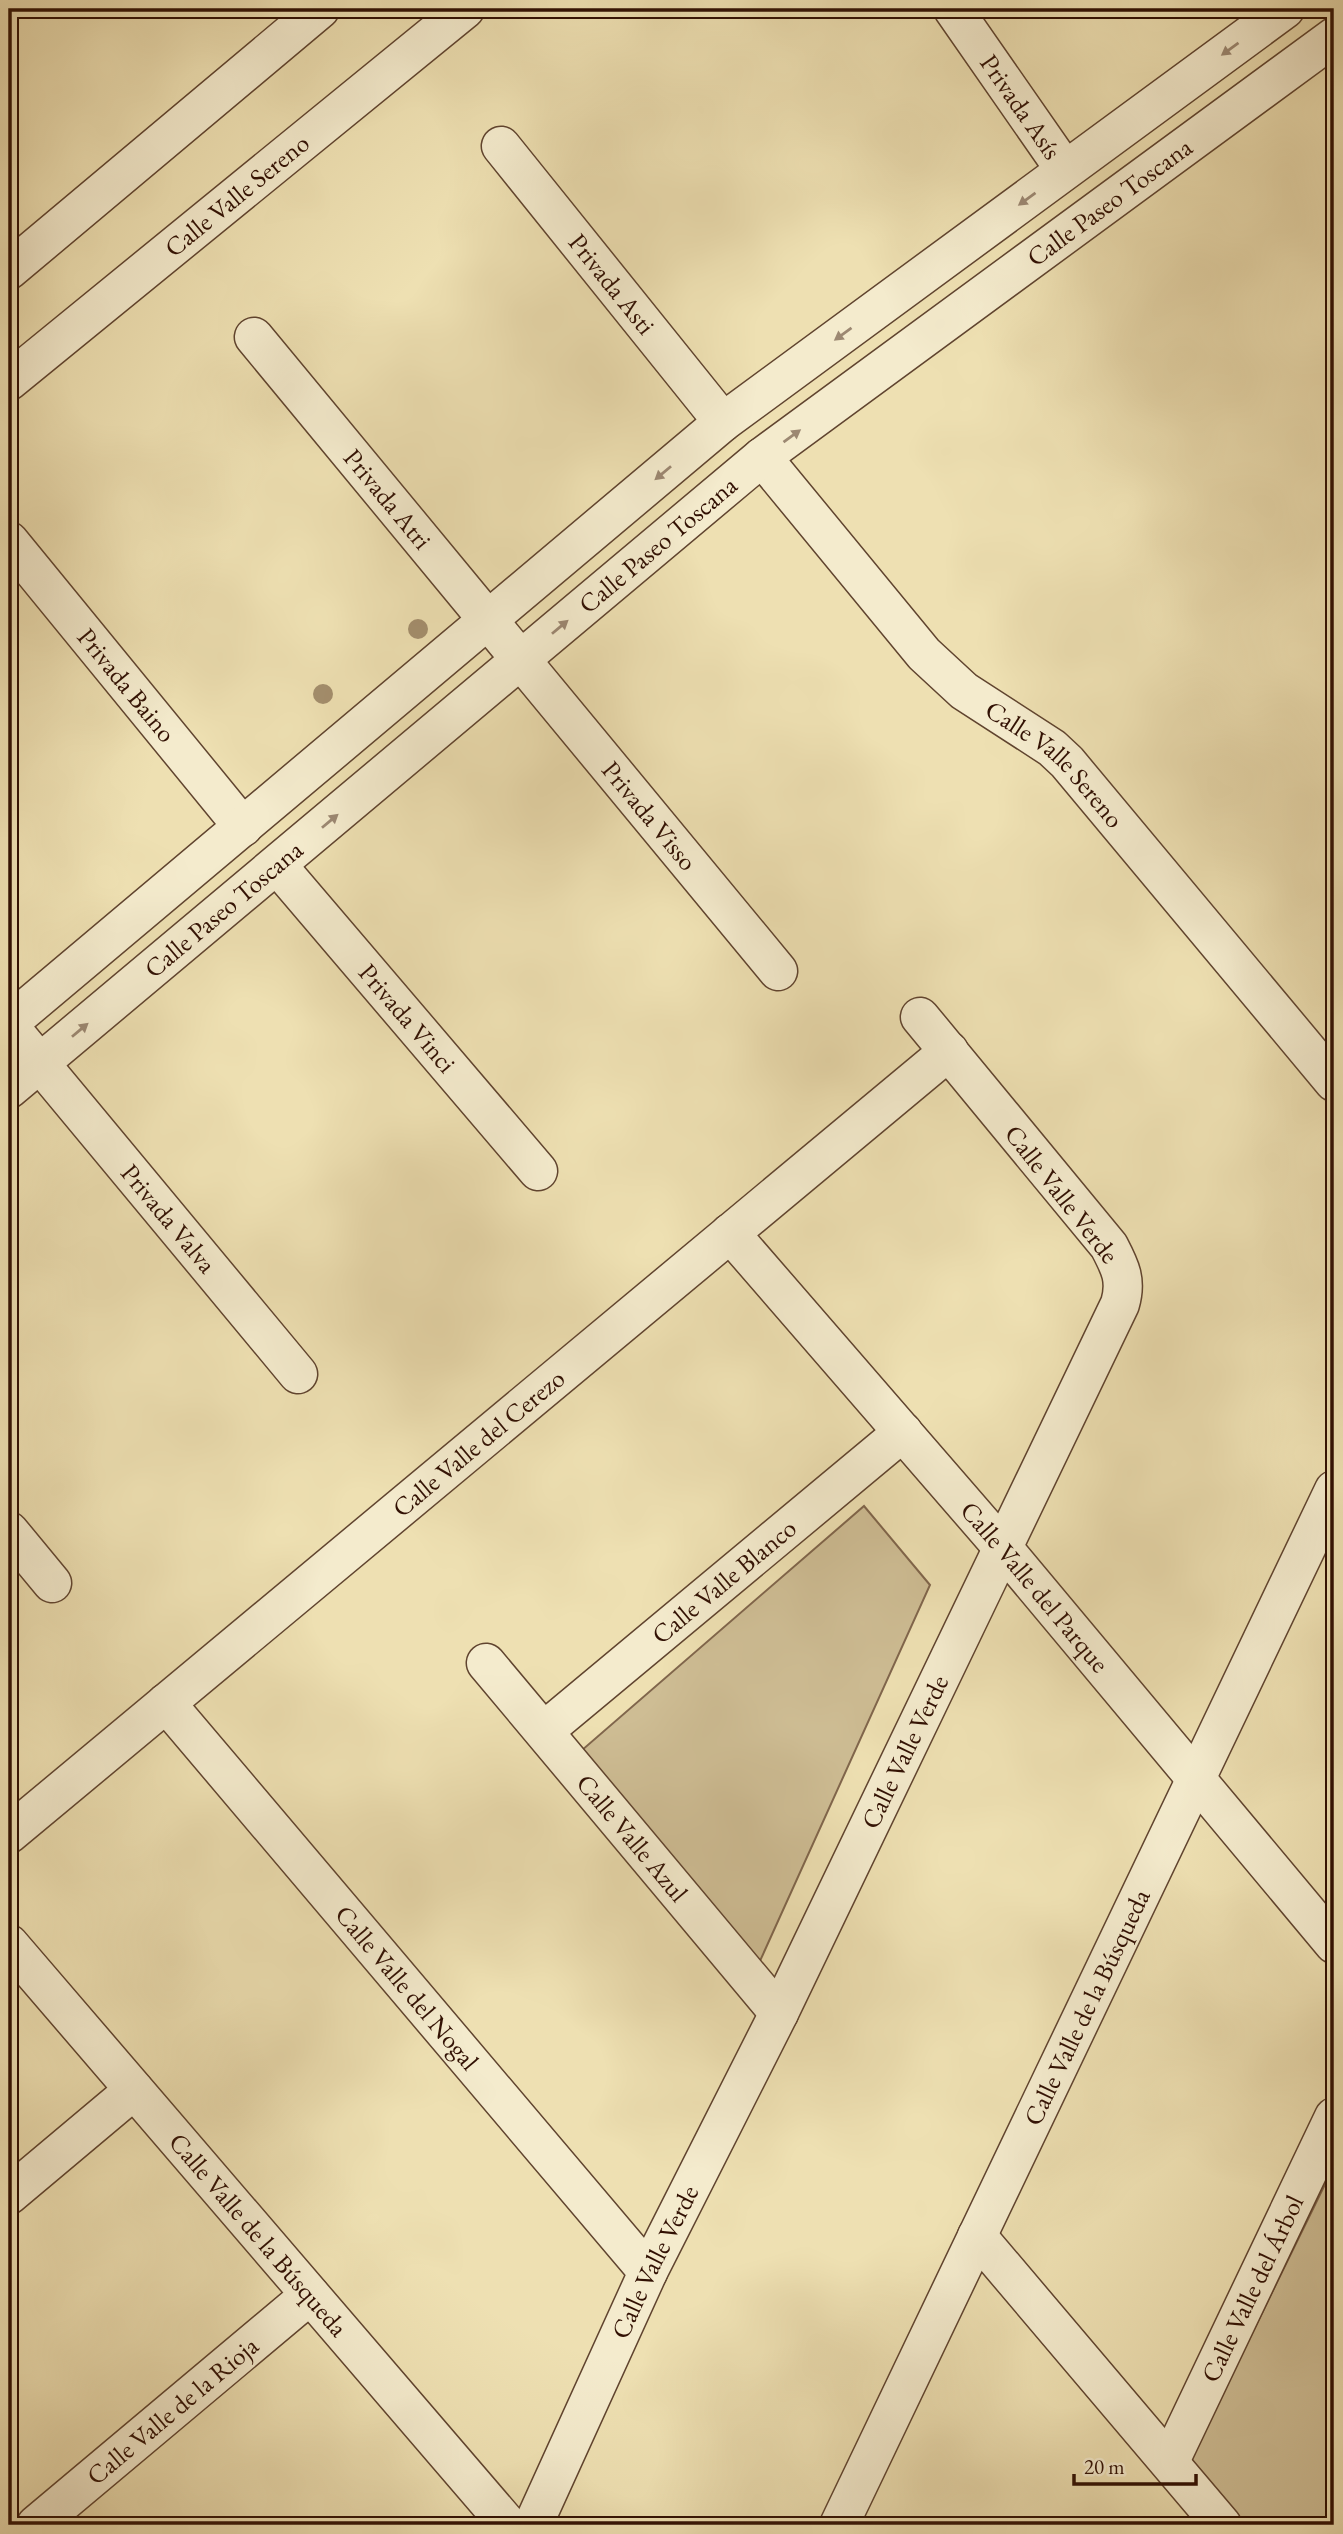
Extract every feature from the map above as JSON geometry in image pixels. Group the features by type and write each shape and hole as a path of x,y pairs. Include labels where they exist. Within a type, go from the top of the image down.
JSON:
{"street":[{"path":"9,270 320,9"},
{"name":"Calle Valle Sereno","path":"9,381 465,9"},
{"name":"Privada Asís","path":"953,9 1065,170"},
{"name":"Calle Paseo Toscana","path":"9,1025 723,422 1284,9"},
{"name":"Calle Paseo Toscana","path":"9,1089 762,457 1334,37"},
{"name":"Privada Asti","path":"500,146 723,422"},
{"name":"Privada Atri","path":"254,337 521,660"},
{"name":"Calle Valle Sereno","path":"762,457 924,654 964,691 1052,748 1067,762 1334,1082"},
{"name":"Privada Baino","path":"9,541 243,827"},
{"name":"Privada Visso","path":"521,660 778,971"},
{"name":"Privada Vinci","path":"277,865 537,1171"},
{"name":"Calle Valle Verde","path":"533,2525 648,2272 779,2013 1120,1304 1125,1287 1122,1271 1109,1246 920,1017"},
{"name":"Privada Valva","path":"9,1025 298,1374"},
{"name":"Calle Valle del Cerezo","path":"9,1834 949,1051"},
{"name":"Calle Valle del Parque","path":"730,1233 1003,1548 1334,1944"},
{"name":"Calle Valle Blanco","path":"544,1731 903,1432"},
{"name":"Calle Valle de la Búsqueda","path":"846,2521 976,2236 1196,1778 1332,1504"},
{"path":"9,1531 52,1583"},
{"name":"Calle Valle Azul","path":"486,1663 779,2013"},
{"name":"Calle Valle del Nogal","path":"166,1703 648,2272"},
{"name":"Calle Valle de la Búsqueda","path":"9,1944 310,2295 487,2518"},
{"path":"9,2195 134,2090"},
{"name":"Calle Valle del Árbol","path":"1170,2461 1334,2117"},
{"path":"976,2236 1223,2525"},
{"name":"Calle Valle de la Rioja","path":"36,2525 310,2295"}],"shaded area":[{"path":"864,1506 930,1585 755,1972 574,1757"},
{"path":"1334,2166 1334,2525 1220,2525 1180,2480"}]}
